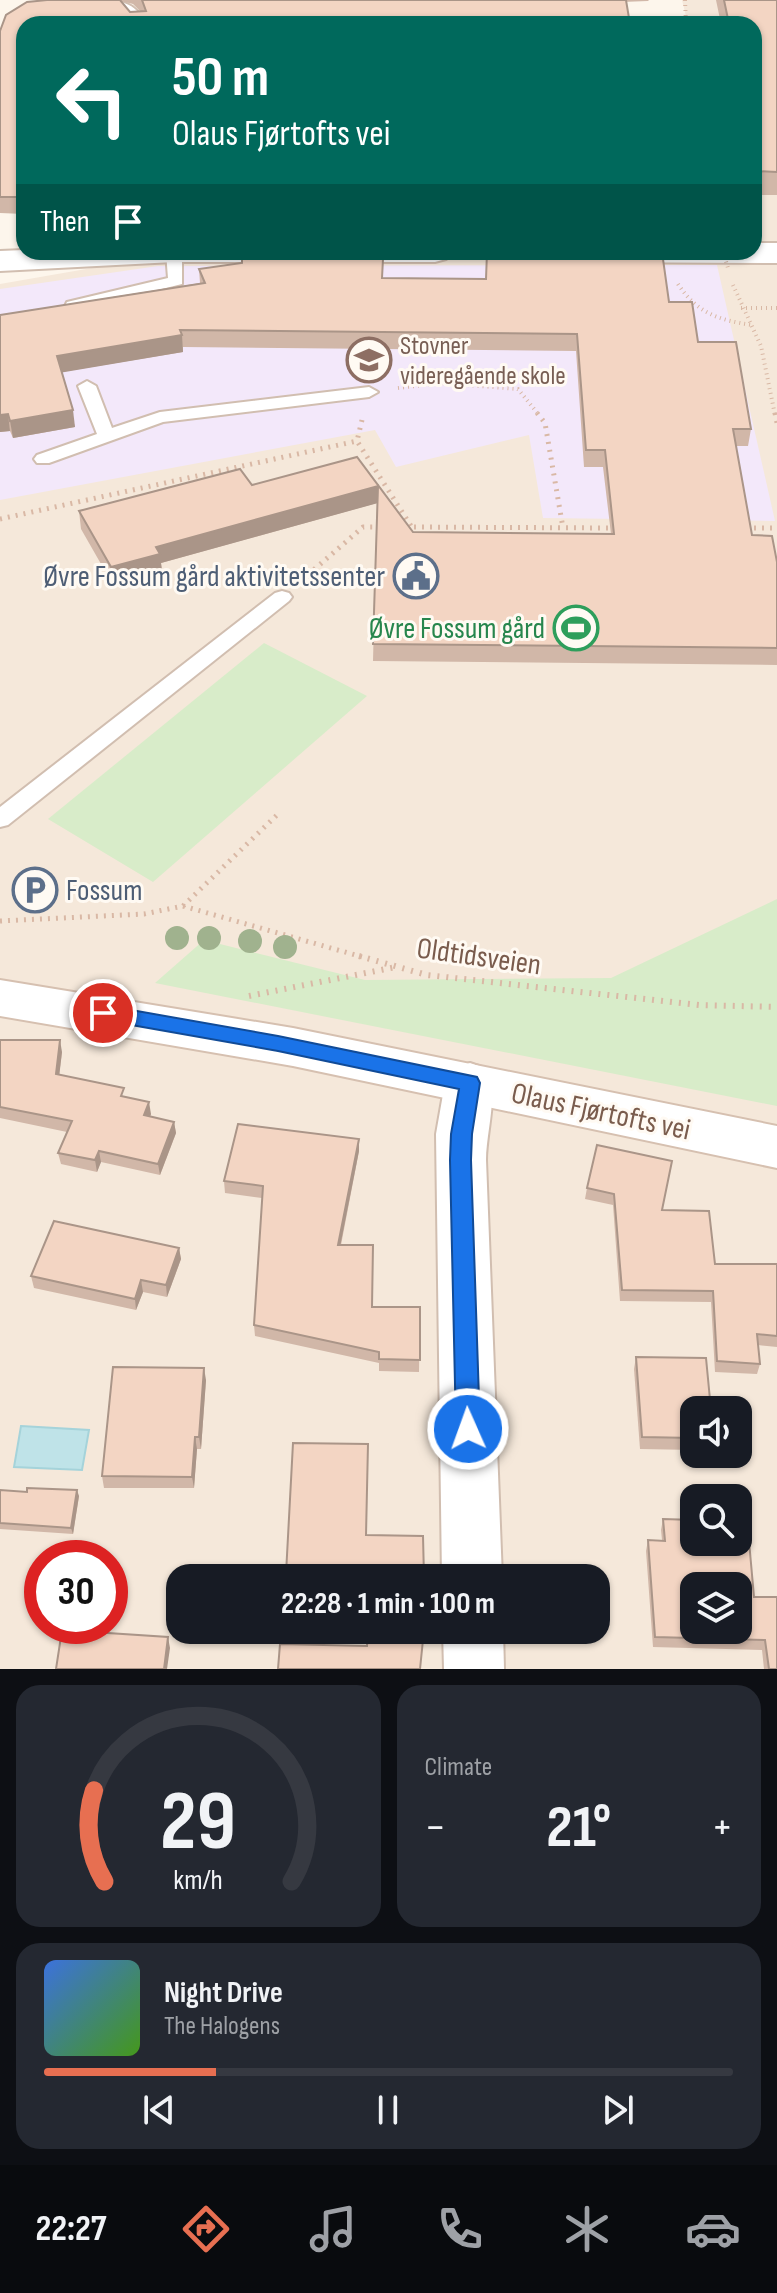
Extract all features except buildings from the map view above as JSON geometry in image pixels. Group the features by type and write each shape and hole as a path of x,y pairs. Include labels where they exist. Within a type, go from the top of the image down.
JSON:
{"street":[{"name":"Olaus Fjørtofts vei","path":"0,998 152,1020 777,1147"},
{"path":"470,1083 461,1134 461,1160 472,1564"},
{"path":"473,1644 474,1669"}],"lane":[{"path":"103,0 128,9 135,16"},
{"path":"57,310 176,281 175,260"},
{"path":"87,386 106,435"},
{"path":"43,459 160,417 369,392"},
{"path":"0,816 282,597"}],"path":[{"path":"633,260 668,270 689,303 713,319 753,326"},
{"path":"726,260 740,308 753,326 777,423"},
{"path":"740,308 777,308"},
{"path":"412,527 357,441 369,392 441,383 518,389 545,423 563,528"},
{"path":"0,519 357,441"},
{"path":"282,597 363,527 387,527"},
{"path":"400,527 624,528"},
{"path":"731,528 777,528"},
{"path":"0,921 144,914 183,906 279,813"},
{"name":"Oldtidsveien","path":"183,906 427,975 684,1004 777,1007"},
{"path":"244,997 398,967"}],"shaded area":[{"path":"682,0 777,0 777,1669 0,1669 0,284 138,260 762,260 762,16 686,16"},
{"name":"Stovner videregående skole","path":"717,265 775,521 543,518 529,435 396,467 375,430 0,500 0,289 158,266"}],"green space":[{"path":"264,643 367,696 153,882 48,819"},
{"path":"777,899 777,1106 155,983 204,940 365,980 611,978"}],"water":[{"path":"21,1426 89,1430 82,1470 14,1467"}],"place":[{"name":"Stovner videregående skole","path":"369,360"},
{"name":"Øvre Fossum gård aktivitetssenter","path":"416,576"},
{"name":"Øvre Fossum gård","path":"576,628"},
{"name":"Fossum","path":"35,890"}],"route":[{"path":"103,1013 470,1083 461,1134 468,1429"}]}
